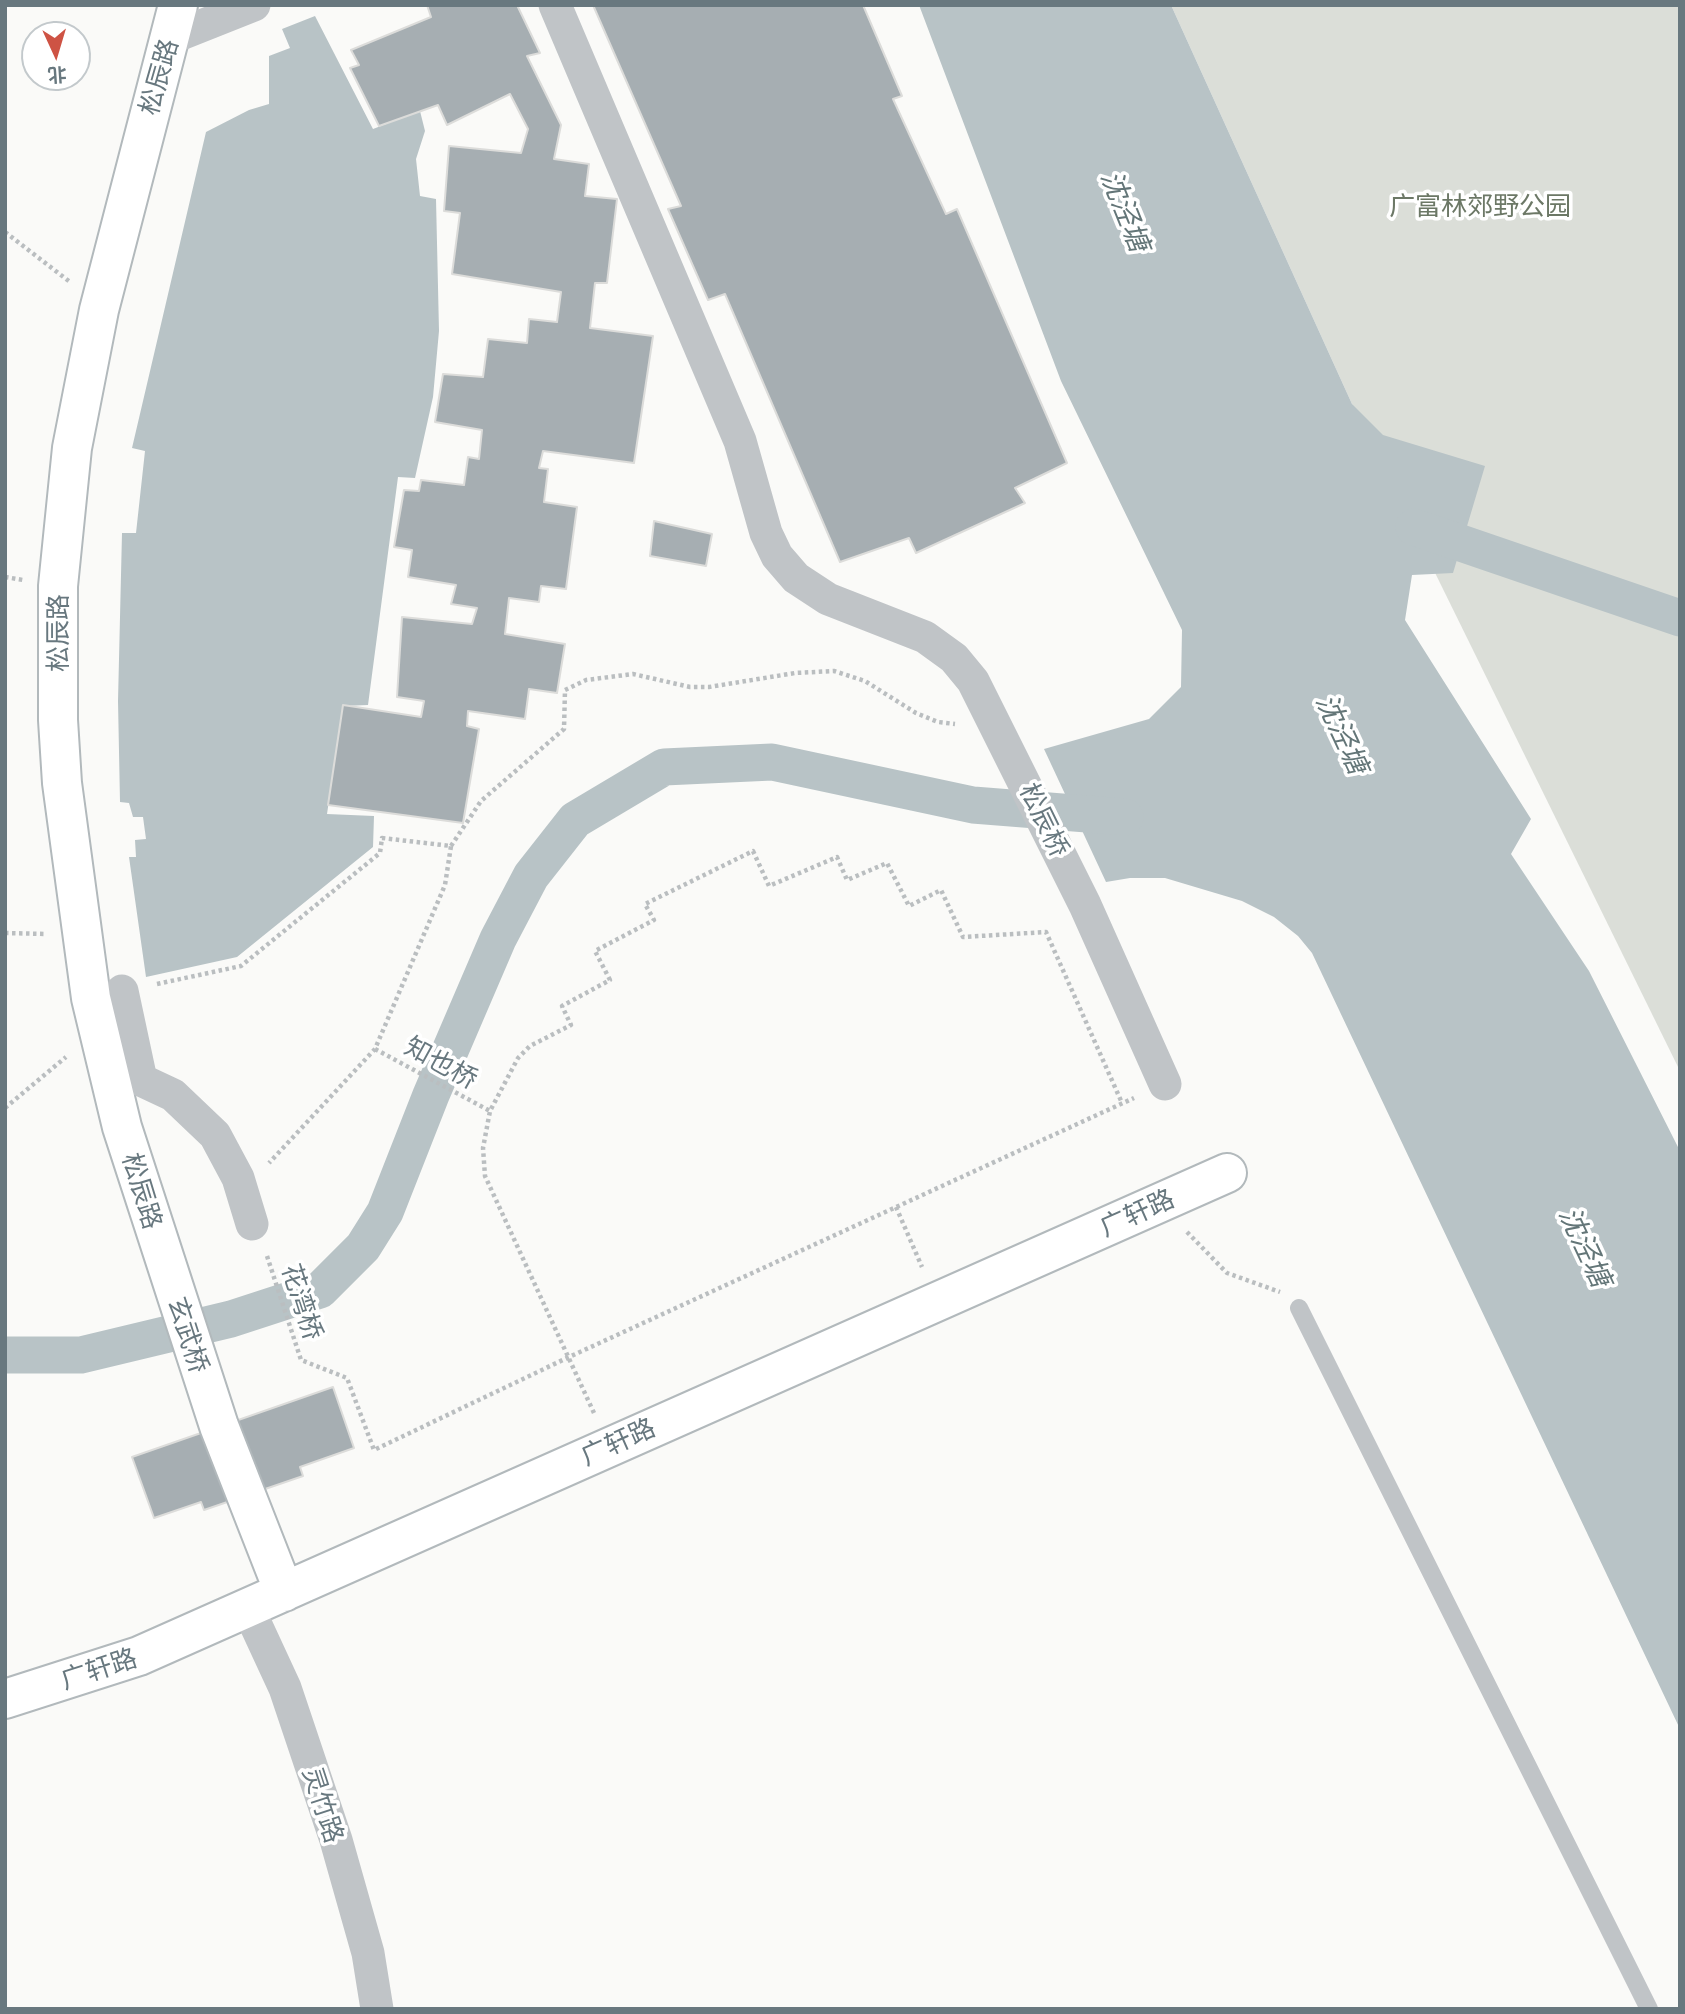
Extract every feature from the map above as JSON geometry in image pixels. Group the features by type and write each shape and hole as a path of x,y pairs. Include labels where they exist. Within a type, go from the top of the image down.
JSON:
{"street":[{"path":"175,22 254,5"},
{"name":"松辰桥","path":"555,5 740,441 766,533 776,556 796,578 828,599 925,637 954,658 974,681 1086,905 1165,1084"},
{"name":"松辰路","path":"164,1262 122,1127 98,1028 80,936 59,733 58,586 72,448 100,307 175,22"},
{"path":"122,991 141,1080 173,1095 190,1108 215,1135 234,1171 251,1224"},
{"name":"广轩路","path":"5,1699 139,1656 1227,1173"},
{"name":"玄武桥","path":"164,1262 213,1408 284,1592"},
{"name":"灵竹路","path":"248,1608 285,1688 336,1840 368,1952 377,2009"}],"lane":[{"path":"1299,1308 1649,2009"}],"path":[{"path":"5,232 100,307"},
{"path":"234,1171 265,1168 375,1049 445,885 451,846 481,801 564,729 565,690 600,677 644,675 690,687 709,687 795,673 834,671 865,681 905,708 938,722 998,729"},
{"path":"122,991 241,966 380,853 382,838 451,846"},
{"path":"609,1446 485,1176 483,1148 490,1111 518,1058 530,1046 571,1025 562,1006 610,980 595,951 654,920 645,904 753,851 769,886 836,857 847,880 887,863 909,906 941,890 963,937 1046,932 1122,1104"},
{"path":"5,1108 98,1028"},
{"name":"知也桥","path":"375,1049 490,1111"},
{"path":"569,1357 1165,1084"},
{"path":"1163,1201 1216,1265 1240,1280 1279,1291 1290,1297 1299,1308"},
{"path":"896,1207 937,1301"},
{"name":"花湾桥","path":"267,1256 301,1360 347,1378 374,1450 569,1357"}],"green space":[{"name":"广富林郊野公园","path":"1171,5 1680,5 1680,1071 1352,404"}],"water":[{"name":"沈泾塘","path":"919,5 1171,5 1352,404 1383,435 1485,466 1453,573 1412,575 1405,620 1531,819 1511,854 1589,971 1680,1151 1680,1729 1312,953 1298,936 1274,917 1242,901 1165,878 1130,878 1106,882 1044,749 1149,719 1181,687 1182,630 1061,381"},
{"path":"315,16 373,129 420,111 425,131 416,159 420,196 436,199 439,331 433,397 415,478 398,477 368,705 343,706 327,814 374,816 373,847 237,957 146,977 129,857 136,857 135,840 146,839 143,817 133,817 129,803 120,802 118,701 122,533 136,533 145,451 132,448 206,132 249,110 269,104 269,56 290,48 282,29"}],"building":[{"path":"427,5 517,5 540,53 527,56 561,125 554,159 589,164 585,196 617,199 607,283 595,283 590,328 653,336 634,463 543,451 539,468 548,469 544,502 577,507 566,589 541,586 539,602 509,598 505,634 565,644 557,693 529,689 525,719 468,711 467,726 479,729 463,823 328,805 343,705 421,717 424,701 397,697 402,617 472,624 477,608 451,604 456,585 408,577 412,550 394,547 404,490 419,491 421,480 464,485 468,457 479,459 482,430 435,422 443,374 483,377 488,339 527,343 529,319 557,322 561,292 452,274 460,213 444,211 449,146 521,153 528,129 510,94 447,125 438,105 379,126 350,68 359,65 351,50 431,17"},
{"path":"593,5 863,5 902,96 893,99 946,214 957,209 1067,463 1015,488 1025,503 916,553 909,538 840,562 725,294 708,300 668,209 681,206"},
{"path":"654,521 712,534 706,566 650,556"},
{"path":"333,1387 354,1448 300,1467 303,1476 204,1510 201,1502 154,1518 132,1457"}],"waterway":[{"path":"1414,527 1680,618"},
{"path":"5,1355 81,1355 231,1319 320,1290 363,1247 385,1212 431,1095 498,939 531,876 575,820 664,767 772,762 973,805 1125,817"}]}
